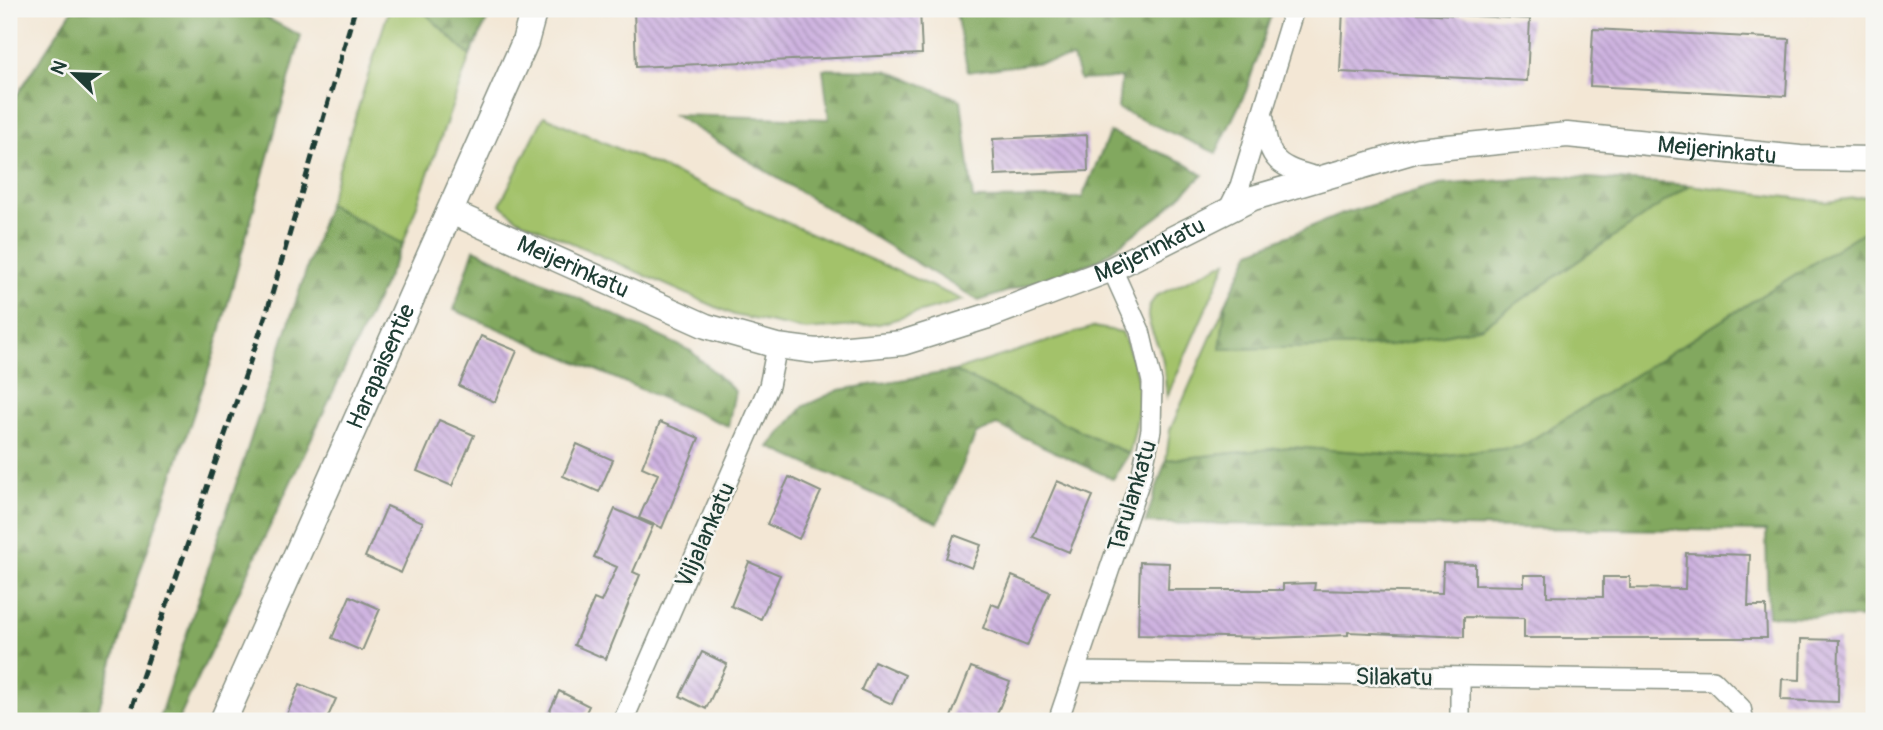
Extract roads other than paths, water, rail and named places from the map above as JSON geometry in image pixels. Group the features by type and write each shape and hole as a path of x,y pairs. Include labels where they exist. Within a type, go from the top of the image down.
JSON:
{"main road":[{"name":"Harapaisentie","path":"223,721 525,42 534,9"}],"street":[{"path":"1228,210 1240,186 1294,9"},
{"path":"1263,109 1266,145 1285,169 1318,177"},
{"name":"Meijerinkatu","path":"449,211 706,326 776,346 816,351 902,343 991,315 1112,269 1253,198 1418,150 1567,135 1800,158 1874,159"},
{"name":"Tarulankatu","path":"1058,721 1141,477 1152,430 1152,382 1140,331 1112,269"},
{"name":"Viljalankatu","path":"623,721 769,386 776,346"},
{"name":"Silakatu","path":"1075,671 1713,680 1741,708 1744,721"},
{"path":"1460,678 1460,721"}],"railway":[{"path":"127,721 266,315 355,9"}]}
